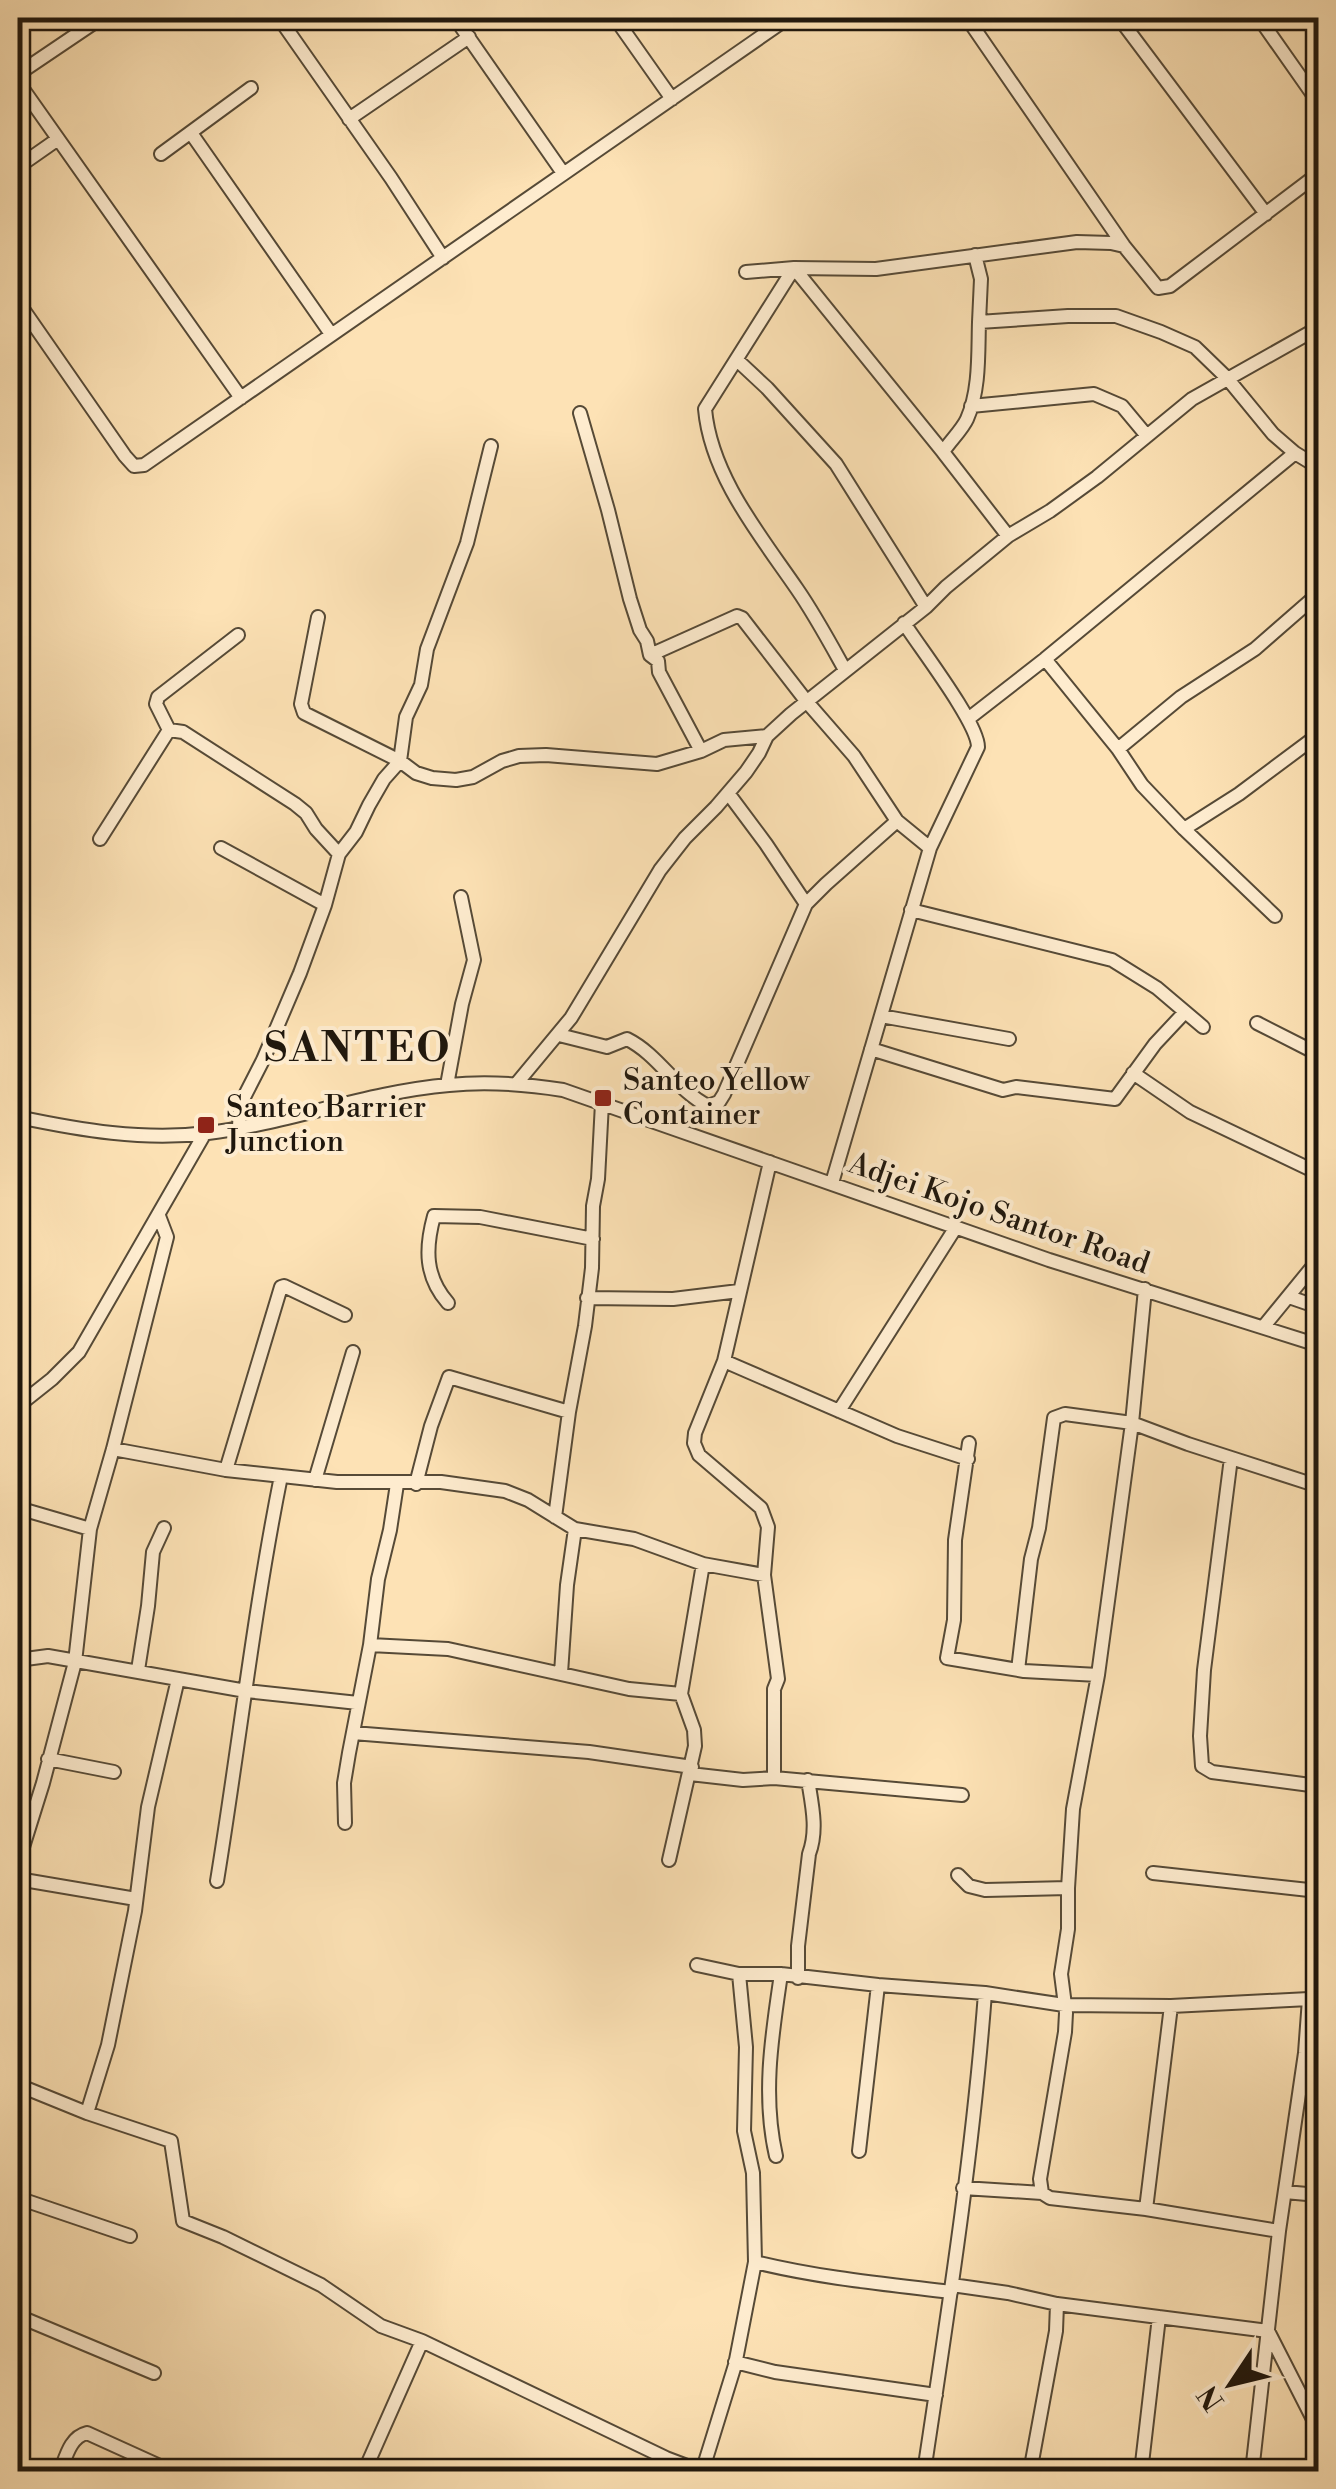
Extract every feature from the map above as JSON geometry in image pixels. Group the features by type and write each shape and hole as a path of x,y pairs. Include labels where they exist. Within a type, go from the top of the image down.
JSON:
{"street":[{"path":"101,18 18,78 241,398"},
{"path":"280,18 443,258"},
{"path":"455,18 563,173"},
{"path":"615,18 672,99"},
{"path":"18,302 125,456 134,466 144,465 672,99 770,23 788,18"},
{"path":"968,18 1124,246 1158,288 1164,289 1318,174"},
{"path":"1119,18 1266,214"},
{"path":"1259,18 1318,102"},
{"path":"349,119 469,37"},
{"path":"161,154 252,88"},
{"path":"190,133 331,334"},
{"path":"18,168 58,140"},
{"path":"746,272 876,269 1077,242 1124,246"},
{"path":"943,452 967,420 978,366 981,279 975,255"},
{"path":"794,268 705,409 708,437 742,508 845,670"},
{"path":"794,268 1008,536"},
{"path":"979,322 1116,316 1161,332 1194,348 1227,378 1265,426 1318,467"},
{"path":"518,1083 559,1035 660,870 753,763 767,736 1008,536 1050,511 1192,400 1318,328"},
{"path":"737,360 768,388 836,464 926,607"},
{"path":"970,406 1094,394 1122,406 1147,436"},
{"path":"580,413 630,599 650,654 658,661 661,678 701,751"},
{"path":"239,1128 240,1105 300,974 339,854 356,832 384,779 400,762 406,716 421,685 427,649 466,543 491,446"},
{"path":"968,718 1295,453"},
{"path":"1118,749 1182,697 1255,650 1318,594"},
{"path":"650,654 737,616 742,618 854,756 898,820 930,848"},
{"path":"318,618 302,704 304,713 432,778 472,777 519,756 658,764 724,740 767,736"},
{"path":"832,1184 930,848 978,747 978,737 968,718 904,623"},
{"path":"169,730 156,704 158,696 238,635"},
{"path":"1045,658 1142,785 1274,916"},
{"path":"169,730 182,732 294,804 339,854"},
{"path":"100,839 169,730"},
{"path":"1184,829 1318,735"},
{"path":"728,794 806,904"},
{"path":"559,1035 607,1048 626,1039 641,1046 696,1100 708,1106 719,1102 806,904 898,820"},
{"path":"221,848 324,905"},
{"path":"447,1085 474,960 461,897"},
{"path":"911,910 1112,960 1157,988 1203,1027"},
{"path":"871,1049 1002,1090 1016,1087 1115,1099 1185,1012"},
{"path":"881,1016 1009,1038"},
{"path":"1257,1023 1318,1054"},
{"path":"1133,1074 1190,1112 1318,1173"},
{"name":"Adjei Kojo Santor Road","path":"18,1117 134,1136 205,1133 447,1085 518,1083 563,1090 1049,1260 1318,1344"},
{"path":"555,1518 585,1326 602,1103"},
{"path":"18,1406 78,1352 205,1133"},
{"path":"770,1162 724,1362 694,1443 699,1455 761,1508 766,1519 764,1575 778,1679 774,1689 774,1778"},
{"path":"18,1863 44,1783 75,1662 90,1529 167,1237 160,1216"},
{"path":"448,1304 431,1276 427,1253 434,1216 480,1217 594,1238"},
{"path":"840,1411 956,1227"},
{"path":"1264,1326 1318,1260"},
{"path":"226,1470 281,1287 346,1315"},
{"path":"1042,2193 1040,2179 1065,2032 1061,1974 1068,1928 1073,1809 1098,1674 1132,1423 1145,1289"},
{"path":"588,1298 673,1299 739,1292"},
{"path":"1290,1297 1318,1307"},
{"path":"315,1480 353,1352"},
{"path":"724,1362 897,1436 968,1458"},
{"path":"416,1484 431,1426 450,1377 569,1412"},
{"path":"1018,1670 1054,1418 1065,1414 1132,1423 1318,1486"},
{"path":"969,1443 955,1540 954,1620 948,1658 1018,1670 1098,1674"},
{"path":"114,1449 226,1470 315,1480 442,1482 505,1491 576,1529 634,1540 704,1564 764,1575"},
{"path":"1231,1458 1204,1670 1202,1766 1212,1772 1318,1786"},
{"path":"217,1881 262,1570 281,1476"},
{"path":"346,1823 344,1782 396,1484"},
{"path":"18,1508 90,1529"},
{"path":"138,1670 154,1552 164,1528"},
{"path":"561,1673 567,1585 576,1529"},
{"path":"669,1860 695,1746 694,1730 681,1694 704,1564"},
{"path":"370,1646 448,1649 629,1689 681,1694"},
{"path":"18,1660 48,1656 246,1691 358,1703"},
{"path":"86,2113 108,2045 136,1899 148,1807 178,1678"},
{"path":"352,1733 588,1752 743,1780 808,1780 962,1794"},
{"path":"48,1759 114,1772"},
{"path":"798,1978 798,1946 813,1843 808,1780"},
{"path":"1154,1874 1318,1891"},
{"path":"958,1875 969,1886 986,1890 1068,1888"},
{"path":"18,1879 136,1899"},
{"path":"698,1965 740,1974 986,1992 1064,2005 1171,2006 1314,1996 1279,2230 1252,2472"},
{"path":"18,2085 171,2141 184,2221 321,2285 381,2326 422,2341 666,2458 703,2471 735,2362 756,2262 753,2172 744,2131 746,2046 740,1974"},
{"path":"776,2156 770,2126 768,2070 781,1974"},
{"path":"859,2151 878,1985"},
{"path":"924,2472 952,2289 986,1992"},
{"path":"1146,2209 1171,2006"},
{"path":"964,2188 1042,2193 1050,2198 1279,2230"},
{"path":"1285,2192 1318,2195"},
{"path":"18,2198 130,2236"},
{"path":"756,2262 862,2282 1008,2293 1058,2304 1268,2331"},
{"path":"1030,2472 1058,2304"},
{"path":"18,2316 154,2373"},
{"path":"1141,2472 1160,2316"},
{"path":"1268,2331 1318,2428"},
{"path":"364,2472 422,2341"},
{"path":"735,2362 775,2372 936,2395"},
{"path":"60,2472 72,2442 87,2433 174,2472"}],"place":[{"name":"Santeo Yellow Container","path":"603,1098"},
{"name":"Santeo Barrier Junction","path":"206,1125"}],"district":[{"name":"SANTEO","path":"358,1049"}]}
